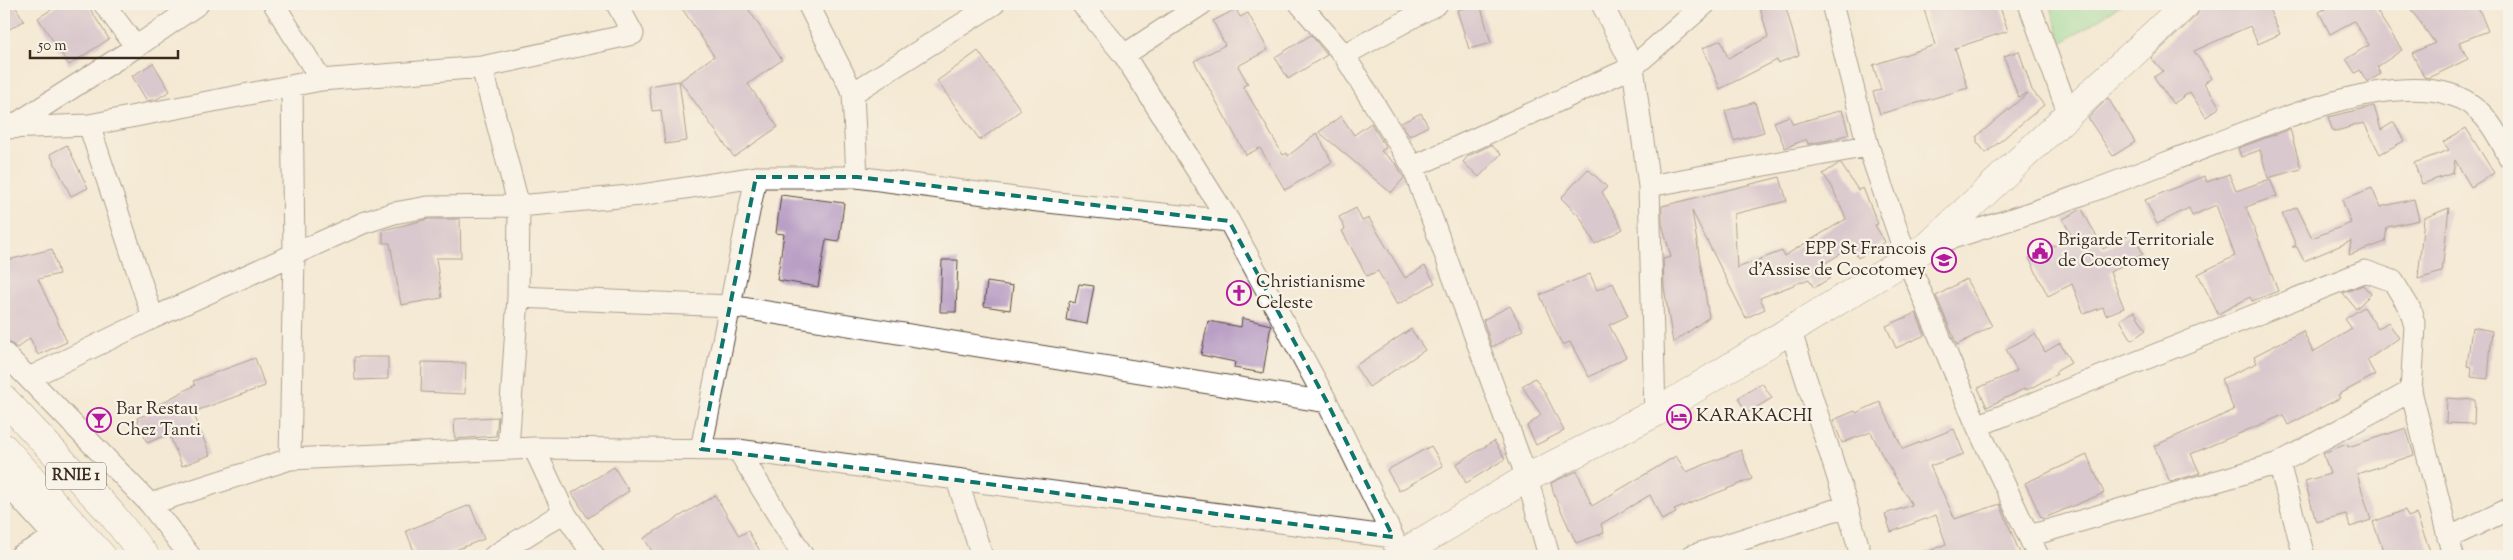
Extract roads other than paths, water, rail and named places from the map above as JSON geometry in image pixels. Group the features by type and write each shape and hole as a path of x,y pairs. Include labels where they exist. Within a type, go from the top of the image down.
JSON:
{"main road":[{"path":"1396,550 1527,478 1655,413 1917,252 2069,115 2186,4"},
{"name":"RNIE 1","path":"4,399 110,512 146,556"},
{"name":"RNIE 1","path":"4,448 102,556"}],"street":[{"path":"104,4 136,47"},
{"path":"6,124 136,47 198,4"},
{"path":"274,4 322,80"},
{"path":"6,124 89,125 322,80 482,67 632,34 617,4"},
{"path":"853,93 994,4"},
{"path":"1082,4 1124,55 1229,221 1327,402 1396,550"},
{"path":"1124,55 1202,4"},
{"path":"1300,4 1344,55 1413,167 1527,478 1549,556"},
{"path":"1344,55 1438,4"},
{"path":"1602,4 1633,67 1649,186 1655,413"},
{"path":"1413,167 1633,67 1705,4"},
{"path":"1832,4 1868,146 1917,252 1977,426 2038,556"},
{"path":"2029,4 2069,115"},
{"path":"816,8 853,93 857,177"},
{"path":"482,67 519,206 518,297 508,449"},
{"path":"290,459 294,254 292,87"},
{"path":"1917,252 2076,197 2303,111 2394,90 2447,93 2464,99 2478,109 2491,124 2509,157"},
{"path":"89,125 153,318"},
{"path":"1649,186 1868,146"},
{"path":"29,378 153,318 363,224 394,213 428,207 519,206 641,195 756,177 857,177 1038,202 1229,221"},
{"path":"701,449 756,177"},
{"path":"1977,426 2366,271 2393,281 2410,309 2415,326 2412,391 2450,547 2509,509"},
{"path":"518,297 730,306 1327,402"},
{"path":"1790,329 1848,506 1861,556"},
{"path":"4,353 150,504 190,556"},
{"path":"2029,536 2279,463 2412,391"},
{"path":"150,504 290,459 534,448 738,450 957,480 1396,550"},
{"path":"534,448 564,512 594,556"},
{"path":"738,450 802,556"},
{"path":"2279,463 2304,556"},
{"path":"957,480 982,556"},
{"path":"4,481 72,556"},
{"path":"1691,556 1848,506"},
{"path":"494,556 564,512"},
{"path":"20,556 56,537"}],"place":[{"name":"Brigarde Territoriale de Cocotomey","path":"2040,251"},
{"name":"EPP St Francois d'Assise de Cocotomey","path":"1944,260"},
{"name":"Christianisme Celeste","path":"1239,293"},
{"name":"KARAKACHI","path":"1679,417"},
{"name":"Bar Restau Chez Tanti","path":"99,420"}]}
